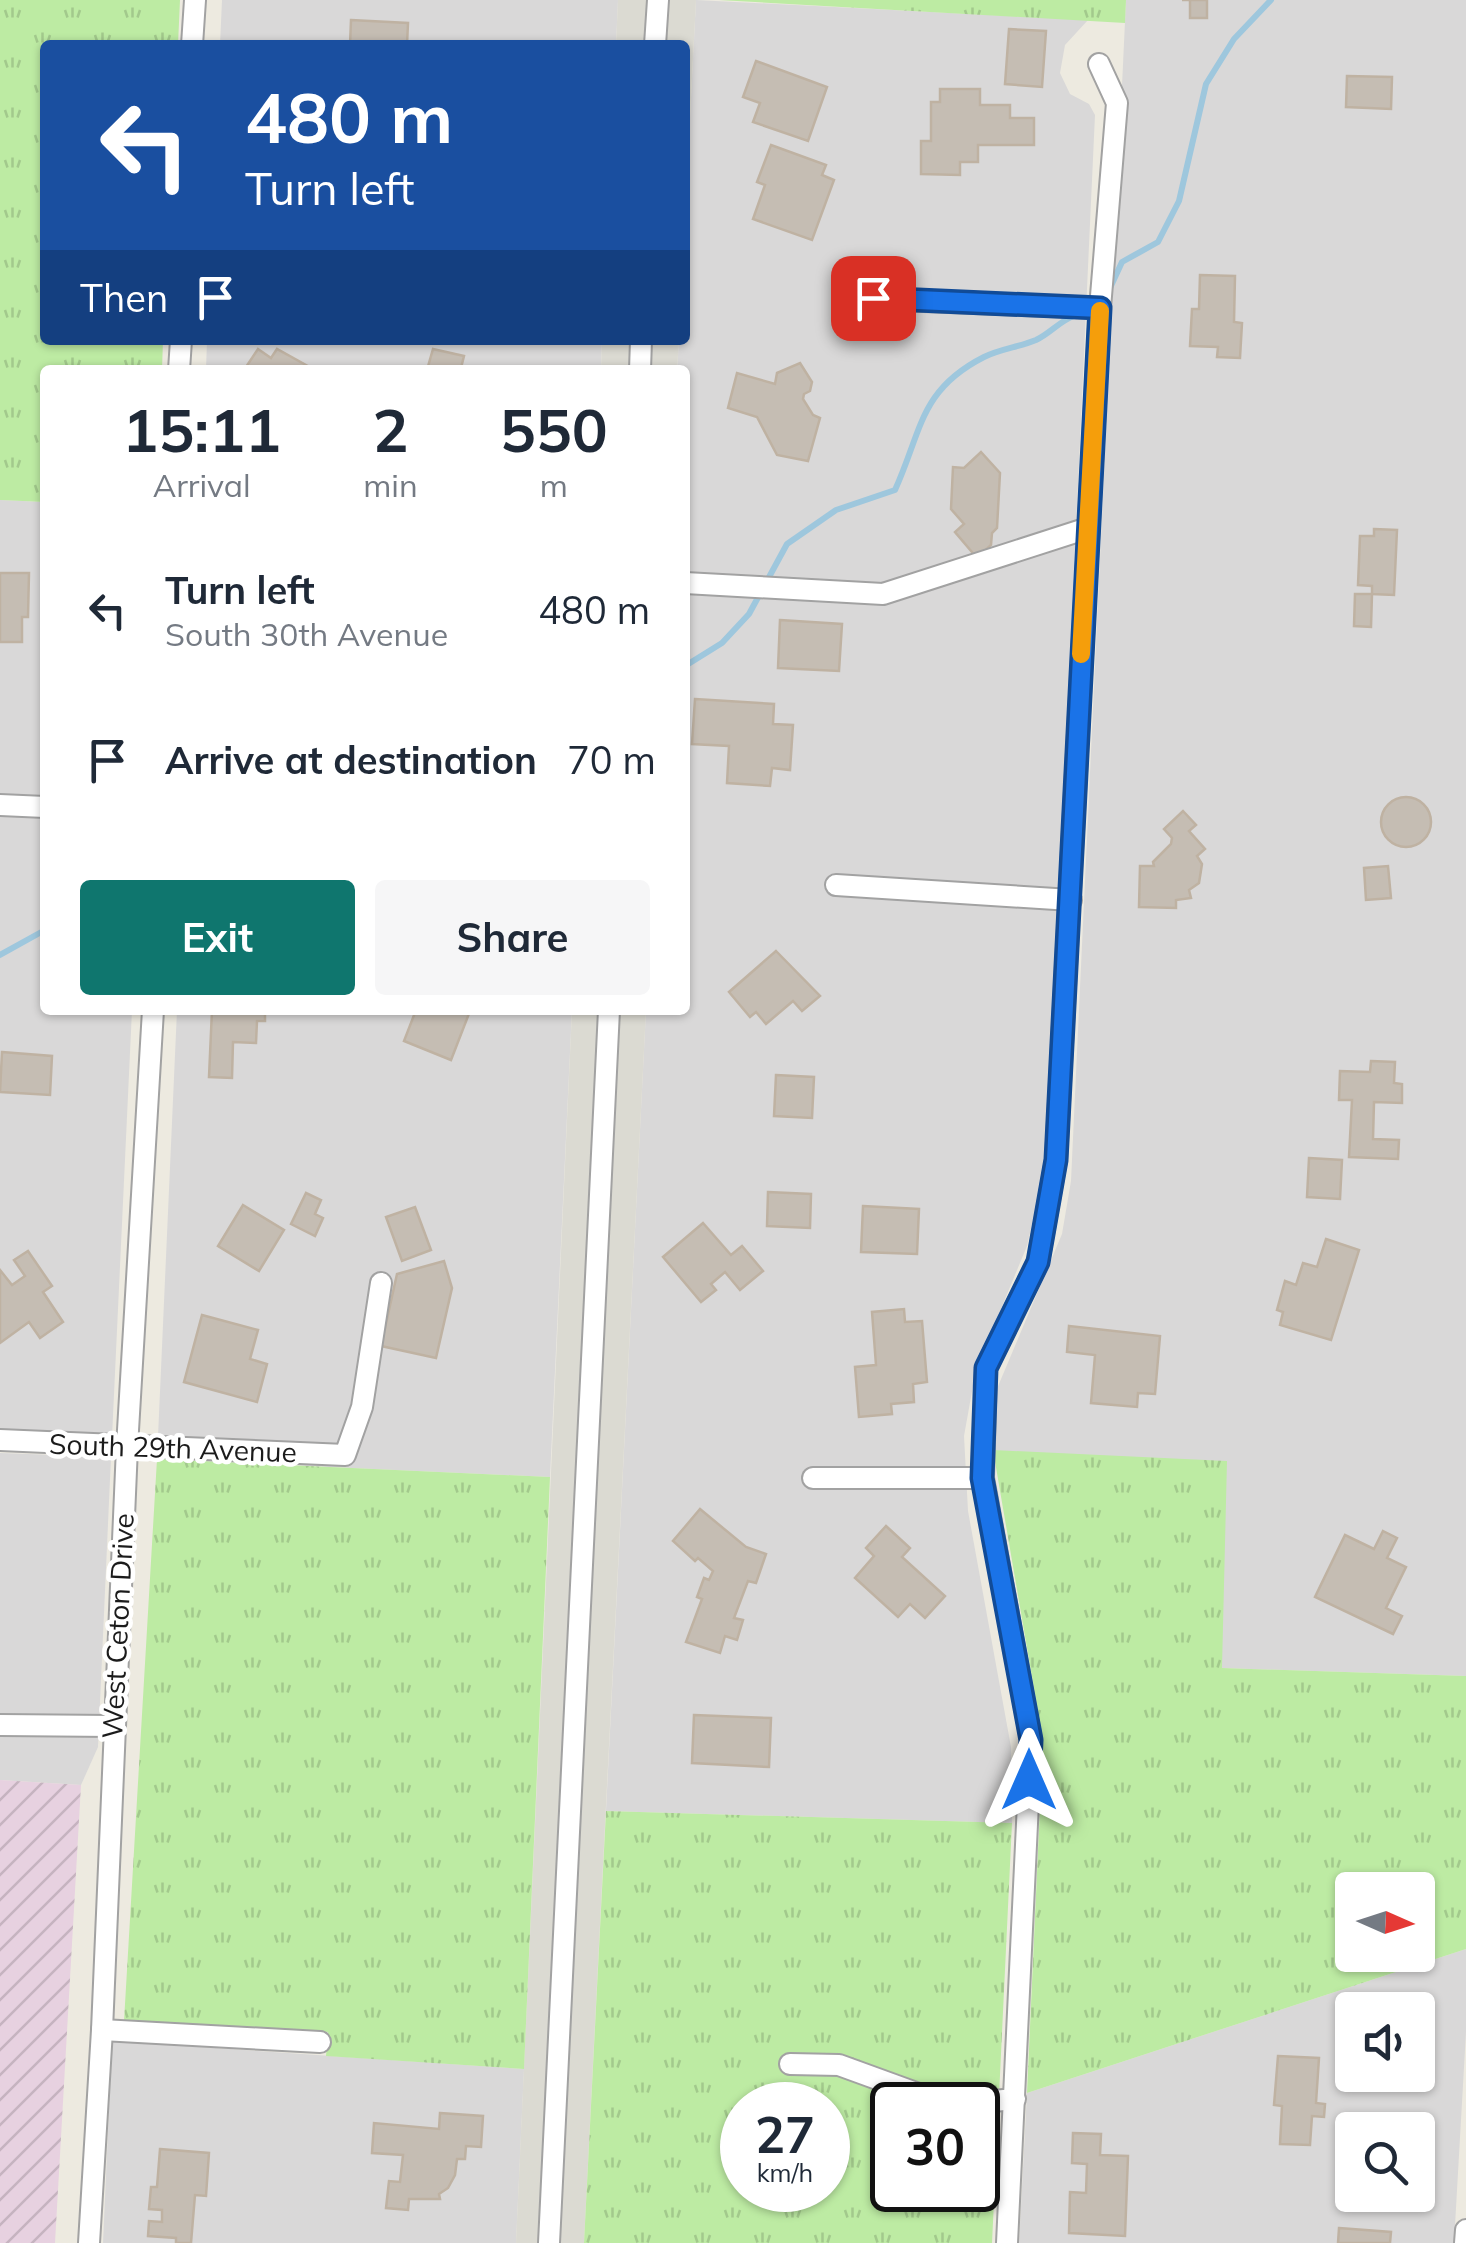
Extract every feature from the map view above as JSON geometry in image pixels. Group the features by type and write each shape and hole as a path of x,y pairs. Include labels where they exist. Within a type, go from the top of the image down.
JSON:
{"street":[{"path":"192,40 195,0"},
{"path":"655,40 658,0"},
{"path":"1007,2243 1031,1740 982,1478 986,1368 1038,1262 1056,1160 1100,308 1116,103 1099,64"},
{"path":"873,298 1100,308"},
{"path":"690,583 883,594 1088,528"},
{"path":"0,805 40,807"},
{"path":"836,885 1071,900"},
{"name":"West Ceton Drive","path":"89,2243 127,1447 153,1015"},
{"path":"549,2243 609,1015"},
{"name":"South 29th Avenue","path":"0,1440 345,1455 362,1408 381,1284"},
{"path":"813,1478 982,1478"},
{"path":"0,1725 113,1726"},
{"path":"102,2030 320,2042"},
{"path":"790,2064 840,2065 949,2105 1016,2099"},
{"path":"1465,2243 1466,2230"}],"shaded area":[{"path":"222,0 618,0 616,40 220,40"},
{"path":"618,0 696,0 690,117 690,40 616,40"},
{"path":"696,0 1088,20 1065,45 1060,73 1070,94 1089,104 1095,115 1047,1158 1027,1246 976,1369 964,1436 968,1511 1011,1747 1012,1823 606,1811 646,1015 690,1015 690,365 677,365 679,345 690,345 690,117"},
{"path":"1126,0 1466,0 1466,1676 1222,1668 993,1450 996,1391 1062,1234 1071,1181"},
{"path":"207,345 602,345 601,365 206,365"},
{"path":"602,345 679,345 677,365 601,365"},
{"path":"0,500 40,502 40,1015 132,1015 112,1437 0,1431"},
{"path":"177,1015 572,1015 550,1477 157,1459"},
{"path":"572,1015 646,1015 584,2243 516,2243"},
{"path":"0,1453 111,1457 98,1747 81,1785 0,1780"},
{"path":"0,1780 81,1785 55,2243 0,2243"},
{"path":"1466,1949 1466,2032 1454,2243 1019,2243 1027,2093 1396,1972 1435,1972 1435,1959"},
{"path":"112,2041 524,2069 516,2243 103,2243"}],"green space":[{"path":"0,0 180,0 178,40 40,40 40,345 163,345 162,365 40,365 40,502 0,500"},
{"path":"719,0 1126,0 1125,23"},
{"path":"993,1450 1227,1461 1222,1668 1466,1676 1466,1949 1435,1959 1435,1872 1335,1872 1335,1972 1396,1972 1027,2093 1043,1741"},
{"path":"157,1459 550,1477 524,2069 326,2056 328,2032 124,2021"},
{"path":"606,1811 1012,1823 1000,2082 870,2082 870,2212 993,2212 992,2243 584,2243"}],"building":[{"path":"1190,0 1207,0 1207,18 1190,18"},
{"path":"351,20 408,23 407,40 350,40"},
{"path":"1009,29 1046,31 1042,87 1005,84"},
{"path":"756,61 827,87 808,141 753,122 760,103 743,97"},
{"path":"1347,76 1392,77 1391,109 1346,107"},
{"path":"940,89 980,89 980,105 1010,105 1010,118 1034,118 1034,145 978,145 978,162 960,162 960,175 921,174 921,141 931,141 931,102 940,102"},
{"path":"771,145 826,165 822,175 834,180 812,240 753,219 765,185 757,182"},
{"path":"1200,275 1235,276 1234,322 1242,323 1240,358 1217,357 1218,347 1190,346 1192,309 1199,309"},
{"path":"258,349 271,358 277,349 306,365 247,365"},
{"path":"433,349 464,356 462,365 428,365"},
{"path":"800,363 812,382 803,399 813,415 820,418 808,461 777,455 757,417 728,408 737,373 775,384 777,373"},
{"path":"981,452 1000,473 997,528 992,533 991,545 977,558 955,532 964,524 951,509 953,467 964,468"},
{"path":"1374,529 1397,530 1394,595 1372,594 1372,586 1358,585 1360,536 1374,536"},
{"path":"0,573 29,573 28,617 22,617 22,642 0,642"},
{"path":"1355,594 1372,594 1371,627 1354,626"},
{"path":"780,620 842,624 839,671 778,668"},
{"path":"695,699 774,704 773,724 793,725 790,770 772,768 770,786 727,783 729,746 692,744"},
{"path":"1406,797 1423,805 1431,822 1423,839 1406,847 1389,839 1381,822 1389,805"},
{"path":"1183,811 1196,825 1189,831 1205,849 1197,856 1202,864 1199,883 1189,890 1191,898 1176,900 1176,908 1139,907 1140,866 1154,866 1153,862 1171,844 1172,838 1164,829"},
{"path":"1388,866 1391,898 1366,900 1364,868"},
{"path":"776,951 820,996 802,1011 793,1001 766,1024 756,1012 750,1017 729,992"},
{"path":"212,1015 265,1015 265,1021 257,1021 256,1043 233,1042 232,1078 209,1077"},
{"path":"414,1015 468,1015 451,1060 404,1041"},
{"path":"2,1052 52,1056 50,1095 0,1092"},
{"path":"1371,1061 1395,1062 1394,1083 1402,1084 1402,1103 1374,1102 1373,1139 1399,1140 1398,1159 1349,1157 1352,1100 1339,1100 1340,1071 1370,1072"},
{"path":"776,1075 814,1077 812,1118 774,1116"},
{"path":"1309,1158 1342,1160 1340,1199 1307,1197"},
{"path":"768,1192 811,1194 810,1228 767,1226"},
{"path":"306,1193 321,1200 315,1214 323,1218 315,1236 291,1224"},
{"path":"243,1205 284,1230 259,1271 218,1246"},
{"path":"863,1206 919,1209 917,1254 861,1252"},
{"path":"415,1207 431,1250 402,1261 386,1217"},
{"path":"703,1223 731,1255 742,1246 763,1271 740,1290 725,1272 711,1284 716,1290 701,1302 663,1257"},
{"path":"1326,1239 1359,1250 1331,1340 1280,1325 1283,1312 1277,1310 1285,1281 1296,1285 1303,1263 1317,1267"},
{"path":"28,1251 52,1286 43,1292 63,1322 40,1338 29,1322 0,1343 0,1270 12,1285 25,1276 14,1260"},
{"path":"444,1261 452,1288 436,1358 381,1346 397,1274"},
{"path":"904,1309 905,1322 922,1321 927,1382 913,1384 914,1402 891,1404 892,1414 859,1417 855,1367 876,1365 872,1312"},
{"path":"202,1315 258,1330 250,1359 267,1364 257,1402 184,1382"},
{"path":"1069,1326 1160,1336 1155,1394 1138,1393 1137,1407 1091,1403 1095,1355 1067,1352"},
{"path":"700,1509 746,1547 766,1554 756,1583 748,1581 734,1618 743,1620 737,1640 725,1636 720,1653 686,1642 702,1599 697,1597 704,1578 709,1580 713,1571 673,1541"},
{"path":"886,1526 910,1548 902,1557 945,1596 925,1618 910,1604 898,1617 855,1578 874,1556 866,1548"},
{"path":"1383,1531 1397,1538 1387,1558 1406,1567 1386,1608 1402,1616 1393,1634 1315,1597 1345,1535 1374,1549"},
{"path":"694,1715 771,1718 769,1767 692,1763"},
{"path":"1278,2056 1319,2058 1316,2103 1325,2104 1324,2117 1312,2116 1310,2145 1280,2144 1282,2106 1274,2105"},
{"path":"440,2113 483,2116 481,2147 466,2146 465,2159 457,2159 455,2175 448,2188 439,2194 440,2199 409,2199 408,2210 386,2208 389,2181 400,2182 403,2155 372,2153 374,2123 439,2129"},
{"path":"1073,2133 1101,2134 1100,2155 1128,2156 1125,2236 1069,2233 1070,2192 1086,2193 1087,2164 1072,2163"},
{"path":"160,2149 209,2153 206,2196 195,2195 191,2243 148,2236 149,2221 162,2222 162,2210 149,2209 151,2187 157,2187"},
{"path":"1339,2228 1391,2232 1390,2243 1338,2243"}],"waterway":[{"path":"1110,288 1122,262 1158,242 1179,201 1206,84 1234,39 1271,0"},
{"path":"690,663 722,643 749,614 787,544 836,510 895,490 925,414 946,383 984,357 1036,340 1076,315"},
{"path":"0,955 40,933"}],"slow traffic":[{"path":"1081,654 1100,311"}],"route":[{"path":"873,298 1100,308 1056,1160 1038,1262 986,1368 982,1478 1031,1740 1029,1780"}]}
